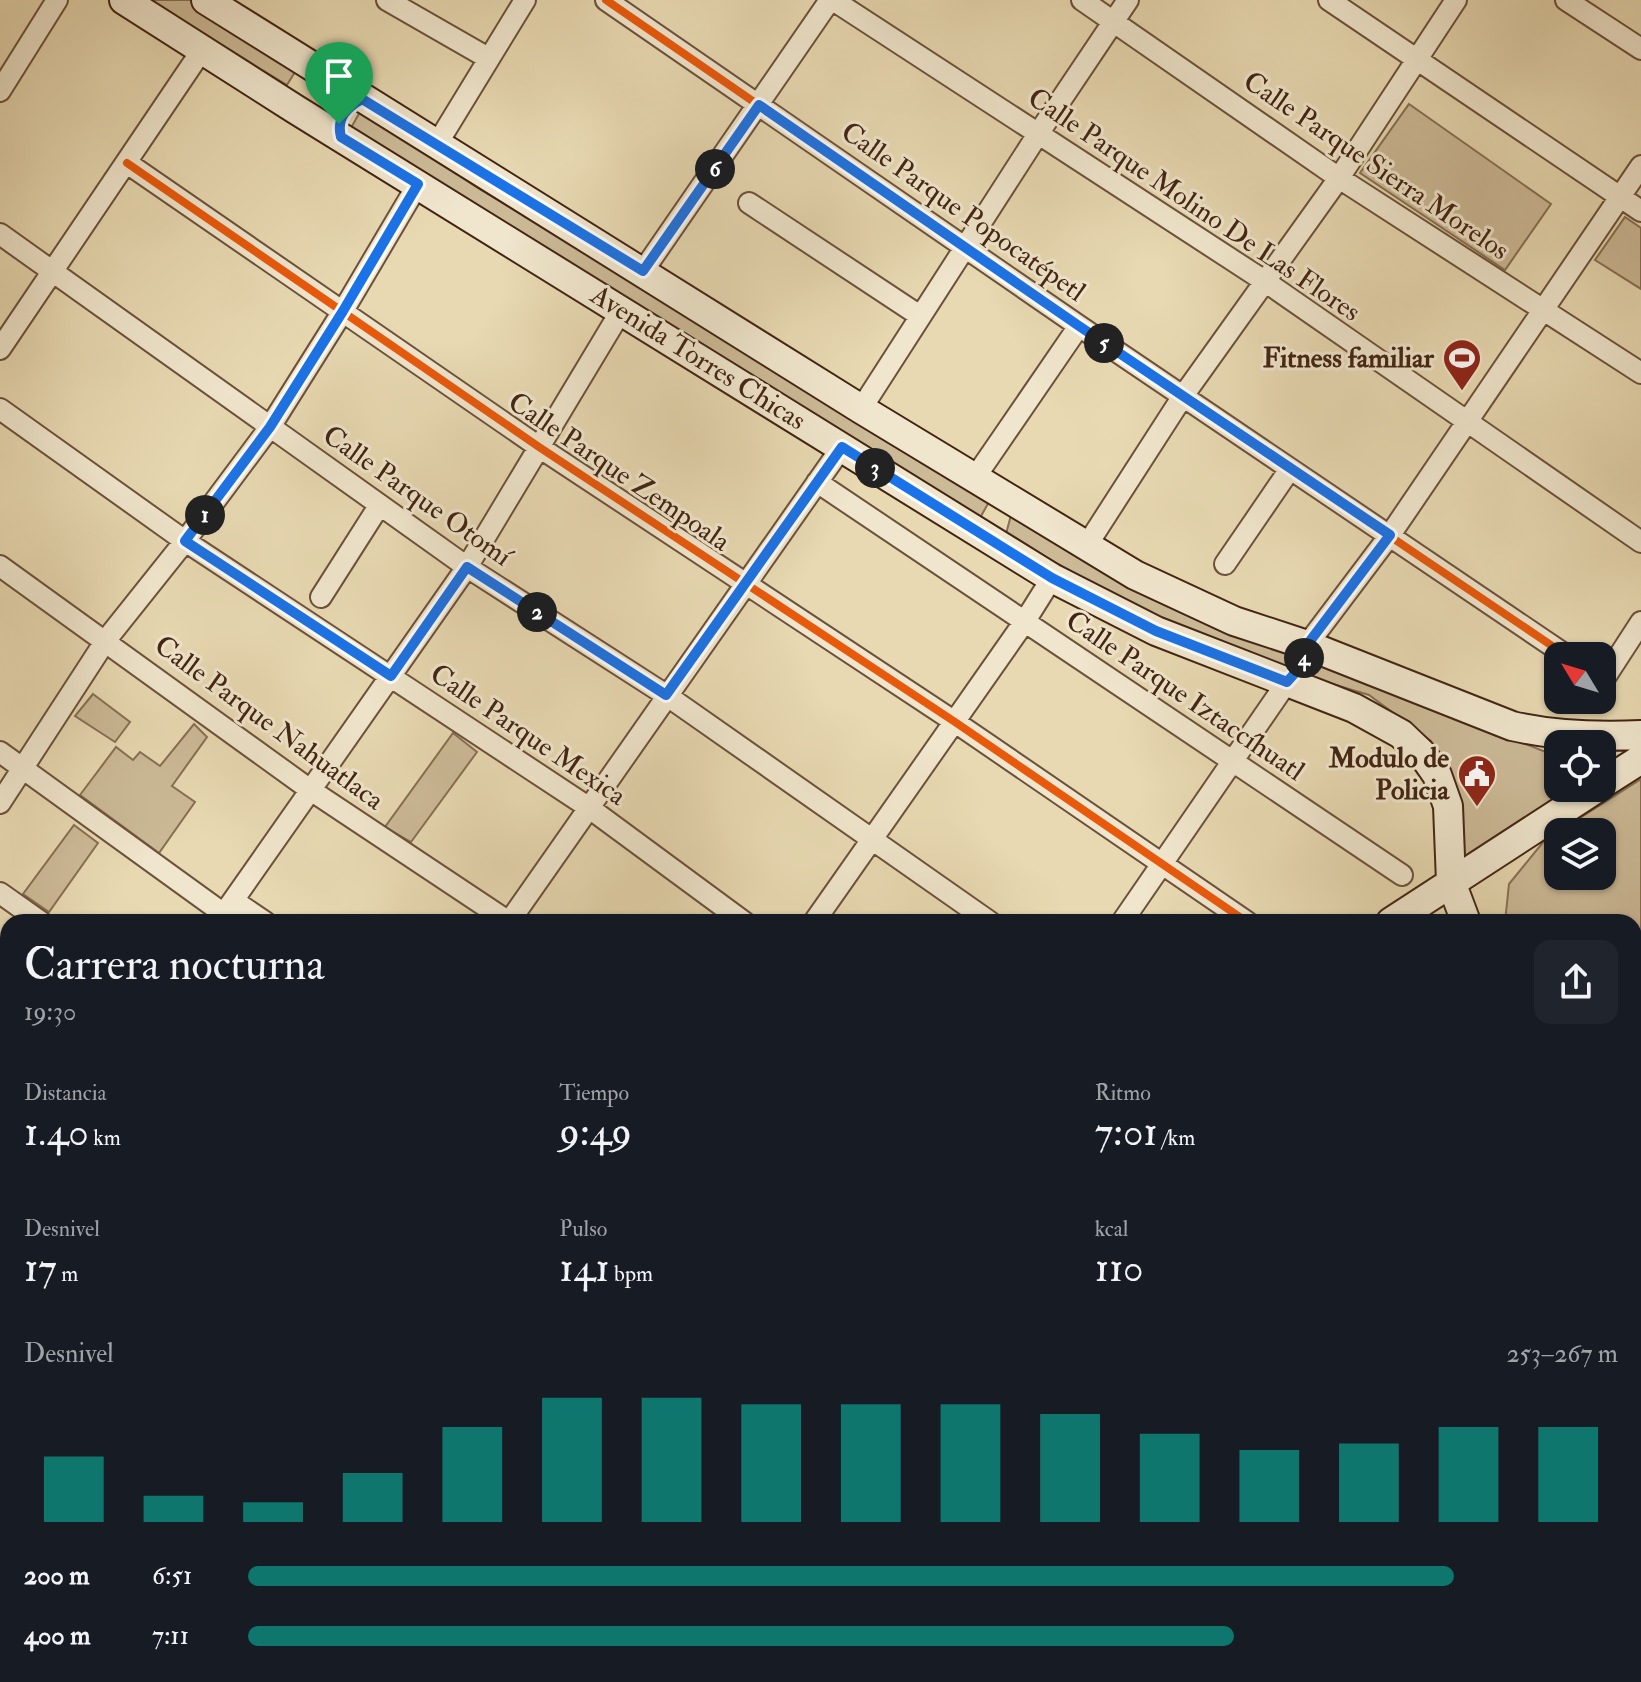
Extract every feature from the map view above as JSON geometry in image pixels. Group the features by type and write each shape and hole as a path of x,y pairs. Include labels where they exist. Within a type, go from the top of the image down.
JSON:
{"main road":[{"name":"Avenida Torres Chicas","path":"124,0 1052,578 1156,631 1376,719 1401,734 1423,755 1437,775 1448,806 1451,882 1463,914"},
{"name":"Avenida Torres Chicas","path":"206,0 236,8 318,72 974,479 1165,591 1234,621 1307,645 1512,726 1579,736 1641,735"},
{"path":"295,109 307,104 320,90 318,72"},
{"path":"341,137 339,124 343,116 348,107 362,99"},
{"path":"986,536 988,520 1000,503 1007,499"},
{"path":"1287,682 1302,665 1307,645"},
{"path":"1616,775 1641,759"},
{"path":"1403,914 1575,802"}],"street":[{"path":"0,91 57,0"},
{"path":"387,0 488,58"},
{"path":"437,144 525,0"},
{"name":"Calle Parque Popocatépetl","path":"606,0 1079,326 1547,642"},
{"path":"643,271 831,0"},
{"name":"Calle Parque Molino De Las Flores","path":"831,0 1266,282 1641,542"},
{"name":"Calle Parque Sierra Morelos","path":"1082,0 1339,178 1641,373"},
{"path":"861,409 1128,0"},
{"path":"1329,0 1641,211"},
{"path":"1087,545 1183,396 1339,178 1456,0"},
{"path":"1566,0 1641,49"},
{"path":"0,349 202,50"},
{"name":"Calle Parque Zempoala","path":"127,163 539,447 955,722 1235,914"},
{"path":"1307,645 1390,535 1641,166"},
{"path":"0,803 106,640 270,427 418,184"},
{"path":"749,203 920,316"},
{"name":"Calle Parque Otomí","path":"0,234 379,506 467,567 666,695 978,914"},
{"path":"0,752 225,912 467,567 621,311"},
{"path":"974,479 1079,326"},
{"name":"Calle Parque Mexica","path":"0,409 185,541 588,807 733,914"},
{"path":"514,914 842,447"},
{"path":"1225,564 1290,469"},
{"name":"Calle Parque Iztaccíhuatl","path":"817,482 1402,875"},
{"path":"321,597 379,506"},
{"name":"Calle Parque Nahuatlaca","path":"0,566 309,789 497,914"},
{"path":"820,914 1052,578"},
{"path":"1616,661 1641,622"},
{"path":"1128,914 1287,682"},
{"path":"0,893 30,914"}],"shaded area":[{"path":"148,0 190,0 298,67 287,85"},
{"path":"1409,104 1551,204 1505,270 1360,173"},
{"path":"361,110 481,190 655,291 990,500 980,518 351,128"},
{"path":"1625,217 1641,228 1641,289 1595,260"},
{"path":"1011,515 1295,652 1287,667 1161,623 1006,534"},
{"path":"1318,663 1544,751 1544,802 1548,802 1462,858 1457,790 1431,741 1369,695 1309,677"},
{"path":"93,694 130,722 115,742 75,716"},
{"path":"194,724 207,737 172,786 195,802 159,853 80,795 116,747 133,760 140,752 160,766"},
{"path":"453,733 477,752 411,842 385,827"},
{"path":"1641,779 1641,914 1506,914 1509,884 1544,841 1544,890 1616,890 1616,818 1580,818 1605,802 1616,802 1616,795"},
{"path":"74,825 98,843 49,912 23,894"}],"cycle path":[{"path":"606,0 1079,326 1546,642"},
{"path":"127,163 539,447 955,722 1235,914"}],"place":[{"name":"Fitness familiar","path":"1462,392"},
{"name":"Modulo de Policia","path":"1477,808"}],"route":[{"path":"362,99 643,271 759,105 1079,326 1390,535 1307,645 1302,665 1287,682 1156,631 1052,578 842,447 666,695 467,567 391,676 185,541 270,427 418,184 341,137 339,124 348,107 362,99"}]}
